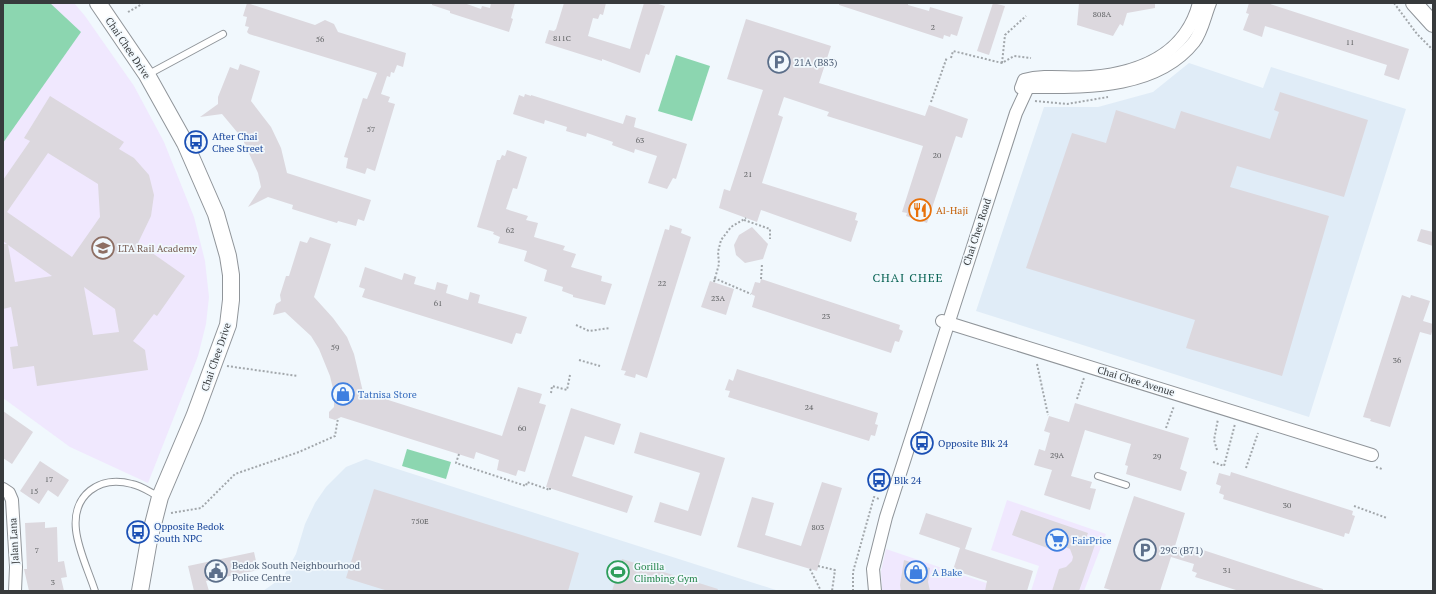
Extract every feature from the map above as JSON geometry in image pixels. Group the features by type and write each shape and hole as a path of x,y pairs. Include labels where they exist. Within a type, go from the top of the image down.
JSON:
{"street":[{"name":"Chai Chee Drive","path":"98,3 148,75 185,144 216,214 228,256 231,281 229,319 223,366 149,540 140,591"},
{"name":"Chai Chee Road","path":"875,591 873,569 879,539 1010,111 1024,80 1035,77 1090,77 1116,74 1160,58 1174,48 1184,35 1192,23 1200,3"},
{"name":"Chai Chee Road","path":"869,591 867,569 873,538 1016,114 1028,87 1092,86 1118,82 1150,73 1169,64 1183,54 1195,41 1210,3"},
{"path":"1415,3 1433,24"},
{"name":"Chai Chee Avenue","path":"945,322 1372,455"},
{"name":"Jalan Lana","path":"6,491 12,500 16,567 15,591"}],"lane":[{"path":"148,75 223,34"},
{"path":"1098,476 1126,485"},
{"path":"95,591 76,531 76,514 81,499 88,491 96,487 116,482 135,484 165,502"}],"path":[{"path":"1394,3 1417,34 1433,50"},
{"path":"128,12 142,4"},
{"path":"1002,63 1005,35 1026,16"},
{"path":"951,58 953,51 1002,63 1014,56 1031,58"},
{"path":"932,102 947,57"},
{"path":"714,282 719,264 718,252 721,240 731,227 745,219 770,229 770,239"},
{"path":"761,279 762,264"},
{"path":"714,278 751,294"},
{"path":"576,325 589,331 610,328"},
{"path":"579,360 600,366"},
{"path":"1037,362 1048,415"},
{"path":"223,366 298,376"},
{"path":"551,392 552,386 567,390 570,375"},
{"path":"1077,399 1084,377"},
{"path":"1166,428 1175,405"},
{"path":"165,502 169,514 200,508 235,474 299,452 334,436 338,418"},
{"path":"1217,450 1214,440 1218,419"},
{"path":"1213,462 1224,466 1235,424"},
{"path":"1246,468 1258,431"},
{"path":"459,454 456,463 526,486 527,482 550,490 550,488"},
{"path":"853,591 853,572 874,497"},
{"path":"1354,506 1387,518"},
{"path":"818,566 835,570 832,591"},
{"path":"810,570 822,591"}],"shaded area":[{"path":"3,3 74,3 85,16 134,86 164,142 194,217 205,261 209,297 206,324 198,356 148,483 70,447 3,398"},
{"path":"1189,63 1263,88 1271,67 1406,109 1309,417 976,311 1044,107 1098,107 1153,92"},
{"path":"366,459 779,591 263,591 283,577 296,554 305,524 315,503 326,487 346,467"},
{"path":"1007,500 1106,534 1084,591 1031,591 1039,566 991,550"},
{"path":"886,549 1010,591 882,591 881,571"}],"green space":[{"path":"3,3 50,3 81,32 3,143"},
{"path":"676,55 710,66 692,121 658,111"},
{"path":"407,449 451,462 446,479 402,466"}],"building":[{"path":"247,3 315,25 325,20 334,24 338,32 406,53 403,67 397,65 394,73 391,72 390,77 387,76 381,94 390,97 388,102 395,104 375,171 367,168 365,174 346,168 348,158 344,157 363,98 367,99 377,73 249,34 247,32 249,27 245,26 247,17 243,16"},
{"path":"432,3 464,3 481,9 482,6 490,8 491,3 515,3 511,18 513,19 509,32 450,13 450,11 432,5"},
{"path":"564,3 606,3 603,15 600,14 598,19 593,18 588,36 630,49 644,3 655,3 665,6 649,55 646,54 640,73 602,59 602,61 545,43 549,30 554,31 556,29"},
{"path":"839,3 908,3 908,5 929,11 930,7 963,17 957,36 951,34 950,37 944,35 943,39 839,5"},
{"path":"993,3 1005,6 989,55 977,51"},
{"path":"1079,3 1155,3 1155,8 1127,13 1123,26 1120,24 1113,36 1077,25"},
{"path":"1249,3 1267,3 1409,49 1399,80 1384,75 1387,65 1265,26 1262,37 1243,30 1249,14 1246,13"},
{"path":"746,19 831,46 819,83 925,116 929,105 968,119 962,138 956,136 927,223 906,216 907,213 902,212 923,146 827,116 829,112 784,97 778,115 783,117 762,183 857,213 855,220 858,221 851,242 761,210 757,222 719,208 724,189 730,191 763,90 727,79"},
{"path":"240,64 260,71 251,101 271,127 281,148 287,173 371,200 364,221 358,219 356,226 338,221 337,223 292,209 293,205 268,197 248,207 261,187 258,173 242,138 222,114 200,117 218,104 218,97 230,67 238,70"},
{"path":"1280,92 1368,120 1344,197 1237,166 1230,187 1329,216 1282,376 1186,348 1195,320 1026,268 1072,133 1106,143 1116,110 1175,129 1181,111 1270,139 1279,112 1274,110"},
{"path":"525,94 623,124 626,115 636,118 634,127 687,144 676,179 673,178 667,189 648,183 657,156 635,149 634,153 612,145 613,142 587,133 586,137 566,131 567,127 545,120 544,124 513,114 519,95 524,97"},
{"path":"50,96 124,142 119,149 134,158 149,175 154,195 151,216 138,243 185,276 157,316 154,314 133,341 145,350 148,370 37,386 34,366 13,369 10,347 18,346 11,307 3,309 3,244 7,244 3,241 3,180 30,141 24,138","holes":["48,153 98,184 100,217 72,257 7,212","8,245 52,276 15,282","84,287 115,309 119,332 93,335"]},
{"path":"507,150 527,157 517,189 513,188 506,209 528,216 526,220 538,223 534,237 565,246 563,250 576,254 571,267 602,276 601,281 612,284 605,305 573,297 573,295 562,291 563,287 544,281 547,270 524,261 527,251 498,243 500,237 493,234 494,232 477,227 497,160 500,160 502,155 505,156"},
{"path":"670,225 682,229 681,233 691,237 647,378 636,374 635,378 624,375 626,371 621,370 665,229 669,230"},
{"path":"752,227 768,244 763,259 745,263 736,255 734,245 739,235"},
{"path":"1421,229 1433,232 1433,246 1417,241"},
{"path":"310,237 331,244 314,297 333,318 347,337 354,354 363,392 502,436 518,387 542,394 539,403 546,405 525,472 518,470 516,476 497,470 499,460 476,452 474,459 341,417 335,420 329,418 329,412 334,407 334,393 330,376 319,349 311,336 285,312 273,315 276,304 281,301 280,295 286,276 289,276 300,241 307,243"},
{"path":"365,267 402,280 404,273 416,277 414,284 435,290 437,282 448,285 446,293 468,300 470,292 480,295 478,303 527,317 521,334 516,333 512,344 362,297 365,289 359,287"},
{"path":"761,279 900,325 899,329 903,331 899,342 895,341 891,353 752,307 755,296 751,294 755,282 760,283"},
{"path":"710,281 734,289 726,315 701,307"},
{"path":"1402,295 1410,298 1411,295 1430,301 1423,321 1433,324 1433,328 1431,335 1420,332 1390,427 1370,421 1371,419 1363,417"},
{"path":"737,369 878,413 875,424 878,425 875,436 871,435 869,441 728,397 730,391 725,390 729,379 733,381"},
{"path":"1075,403 1189,438 1180,469 1187,472 1181,491 1126,474 1128,466 1125,465 1131,444 1085,430 1071,476 1092,482 1090,488 1096,489 1090,510 1044,495 1052,470 1034,465 1039,449 1045,451 1050,433 1044,431 1049,416 1069,422"},
{"path":"571,408 621,424 614,445 585,436 572,476 633,496 627,513 546,487"},
{"path":"3,411 33,432 12,464 3,458"},
{"path":"640,432 725,458 701,536 654,522 660,502 688,511 700,473 634,453"},
{"path":"40,461 69,480 58,497 48,490 39,504 20,491"},
{"path":"1231,472 1353,511 1352,515 1355,516 1349,534 1345,533 1344,537 1223,499 1224,495 1219,493 1221,486 1216,484 1219,473 1230,476"},
{"path":"822,482 842,488 817,571 737,547 752,497 774,503 765,535 801,546"},
{"path":"374,489 579,553 568,591 388,591 346,578"},
{"name":"29C (B71)","path":"1134,496 1185,513 1175,546 1202,554 1203,550 1323,589 1323,591 1239,591 1195,577 1197,573 1192,571 1194,564 1171,557 1160,591 1114,591 1104,588"},
{"path":"1021,510 1088,533 1086,538 1096,542 1079,591 1052,591 1059,569 1066,567 1072,561 1073,557 1070,549 1062,546 1053,550 1012,535"},
{"path":"926,513 972,528 965,549 1033,571 1027,591 985,591 987,581 953,570 960,548 919,534"},
{"path":"45,522 45,528 57,527 58,562 64,561 67,577 61,578 64,591 29,591 24,569 27,569 25,523"},
{"path":"254,552 258,570 206,581 209,591 194,591 188,566"},
{"path":"622,559 718,589 717,591 612,591"},
{"path":"904,560 930,568 928,582 930,591 901,591 900,585"}],"place":[{"name":"21A (B83)","path":"779,62"},
{"name":"After Chai Chee Street","path":"196,142"},
{"name":"Al-Haji","path":"920,210"},
{"name":"LTA Rail Academy","path":"103,248"},
{"name":"Tatnisa Store","path":"343,394"},
{"name":"Opposite Blk 24","path":"922,443"},
{"name":"Blk 24","path":"879,480"},
{"name":"Opposite Bedok South NPC","path":"138,532"},
{"name":"FairPrice","path":"1057,540"},
{"name":"29C (B71)","path":"1145,550"},
{"name":"Bedok South Neighbourhood Police Centre","path":"216,571"},
{"name":"Gorilla Climbing Gym","path":"618,572"},
{"name":"A Bake","path":"916,572"}],"district":[{"name":"CHAI CHEE","path":"908,277"}]}
